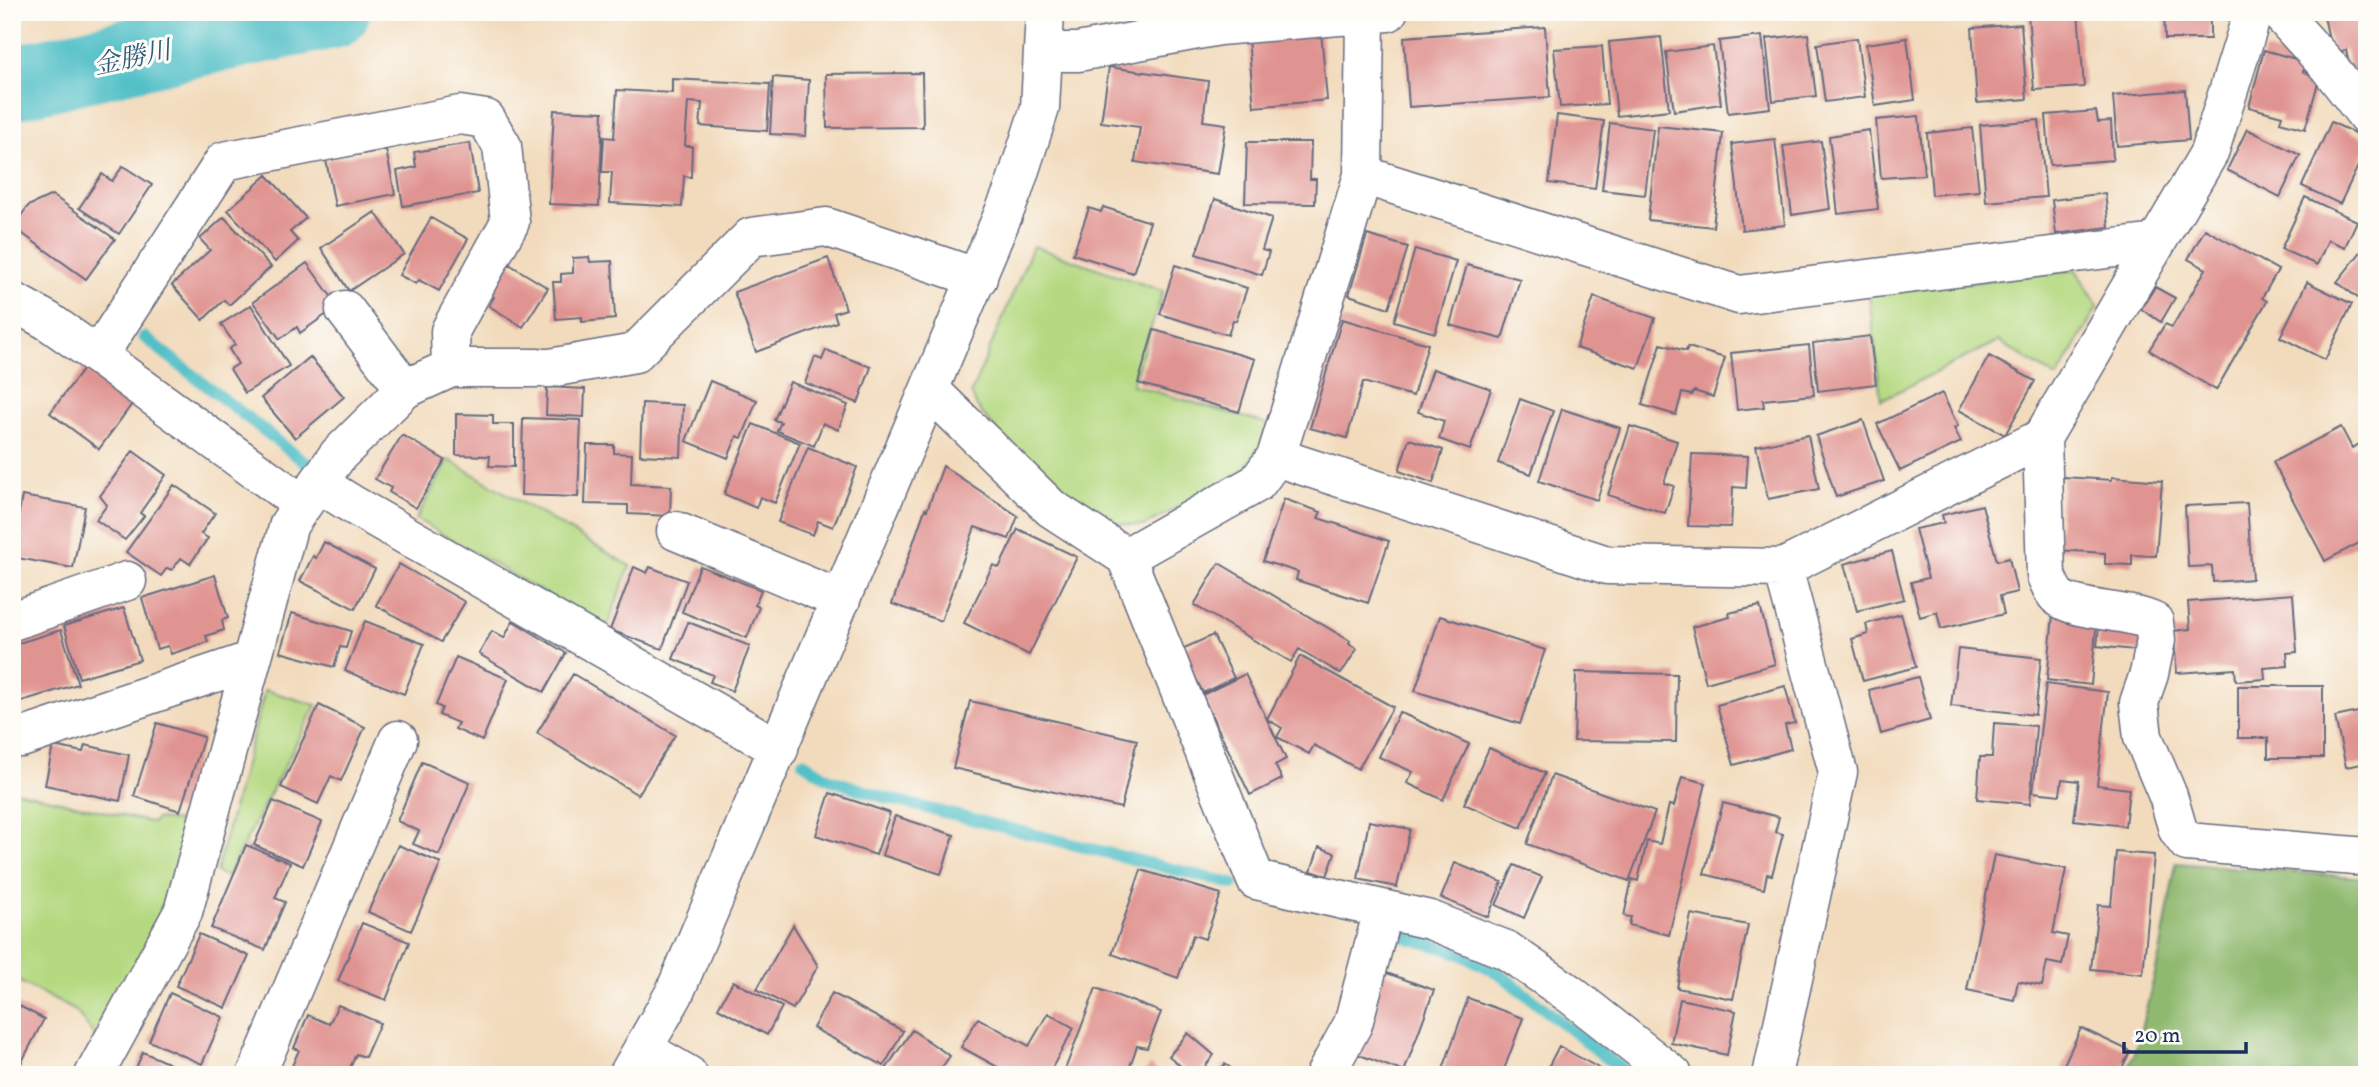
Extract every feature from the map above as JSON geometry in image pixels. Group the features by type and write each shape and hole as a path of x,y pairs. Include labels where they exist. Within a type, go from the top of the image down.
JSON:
{"street":[{"path":"2253,12 2209,153 2042,438 2046,576 2056,595 2070,603 2141,615 2154,622 2156,640 2149,674 2138,703 2143,737 2168,796 2178,830 2187,842 2367,857"},
{"path":"2278,12 2329,67 2367,116"},
{"path":"688,1075 636,1062 674,994 1013,191 1040,108 1044,32 1078,52 1219,26 1376,13 1363,175 1276,457 1257,483 1126,557"},
{"path":"98,356 224,161 460,115 486,119 502,146 510,222 450,331 451,368"},
{"path":"1363,175 1739,295 2156,243"},
{"path":"94,1075 183,912 289,524 338,455 405,389 451,368 550,368 635,353 751,237 826,227 978,278"},
{"path":"12,301 48,321 310,494 365,512 779,749"},
{"path":"345,310 405,389"},
{"path":"930,390 1051,508 1126,557 1256,880 1430,920 1506,950 1570,994 1674,1075"},
{"path":"1276,457 1607,565 1783,568 2042,438"},
{"path":"676,531 841,600"},
{"path":"1772,1075 1838,772 1783,568"},
{"path":"12,621 127,582"},
{"path":"12,737 21,738 250,662"},
{"path":"256,1075 398,740"},
{"path":"1325,1075 1353,1024 1383,910"}],"green space":[{"path":"1033,246 1163,291 1132,385 1268,424 1260,447 1239,474 1144,526 1103,522 1048,480 995,429 977,407 971,393"},
{"path":"2076,270 2098,306 2057,378 1998,341 1881,400 1869,294"},
{"path":"449,460 630,566 606,629 416,519"},
{"path":"265,690 316,705 227,877 216,872"},
{"path":"12,790 153,823 156,819 187,822 175,883 151,944 96,1038 76,1011 12,978"},
{"path":"2176,863 2367,878 2367,1075 2124,1075 2135,1053 2160,954"}],"building":[{"path":"2078,12 2084,87 2034,90 2028,14"},
{"path":"2164,12 2210,12 2210,39 2165,39"},
{"path":"2323,12 2367,12 2367,75 2352,78 2346,50 2332,53"},
{"path":"2021,24 2027,99 1977,103 1972,28"},
{"path":"1545,27 1550,97 1409,107 1404,37"},
{"path":"1321,31 1327,100 1254,107 1248,39"},
{"path":"1808,34 1816,96 1773,101 1766,39"},
{"path":"1762,36 1770,108 1728,113 1719,41"},
{"path":"1661,37 1669,110 1617,116 1609,42"},
{"path":"1857,38 1865,97 1825,102 1817,44"},
{"path":"1907,38 1915,100 1875,106 1866,44"},
{"path":"1602,46 1607,104 1560,107 1554,49"},
{"path":"1713,46 1721,104 1674,111 1666,52"},
{"path":"2264,50 2306,62 2303,72 2320,76 2305,129 2280,122 2282,116 2249,107"},
{"path":"1109,67 1208,81 1203,121 1226,124 1218,174 1135,162 1140,127 1101,122"},
{"path":"922,73 923,127 827,128 826,74"},
{"path":"773,77 809,80 806,136 770,134"},
{"path":"672,79 770,84 767,131 700,126 702,103 688,102 685,146 692,146 691,177 684,176 682,207 610,203 612,172 602,172 604,137 614,138 617,90 672,93"},
{"path":"2185,90 2189,140 2117,146 2113,96"},
{"path":"554,110 603,112 599,206 549,204"},
{"path":"2096,111 2098,122 2111,121 2113,160 2050,165 2046,115"},
{"path":"1557,115 1604,121 1595,189 1549,183"},
{"path":"1919,116 1924,175 1881,178 1876,120"},
{"path":"2039,120 2046,197 1986,202 1980,125"},
{"path":"2331,122 2367,139 2367,147 2340,204 2302,186"},
{"path":"1610,123 1653,129 1645,195 1602,190"},
{"path":"1658,126 1723,133 1713,227 1648,220"},
{"path":"1972,128 1979,191 1932,195 1927,133"},
{"path":"2247,129 2300,155 2280,197 2227,170"},
{"path":"1869,130 1878,209 1838,214 1829,136"},
{"path":"1775,139 1785,225 1742,230 1732,144"},
{"path":"1821,141 1830,209 1792,215 1783,146"},
{"path":"1247,142 1311,142 1310,179 1316,179 1315,204 1245,203"},
{"path":"470,143 478,193 403,206 397,171 416,167 414,152"},
{"path":"386,150 395,194 335,206 326,160"},
{"path":"123,166 152,185 119,234 79,208 102,174 112,181"},
{"path":"267,175 306,218 290,232 298,241 275,262 228,210"},
{"path":"2105,193 2109,227 2056,234 2052,200"},
{"path":"52,195 115,239 86,279 13,227 28,206"},
{"path":"2305,197 2357,221 2345,247 2328,240 2317,265 2281,249"},
{"path":"1215,199 1272,218 1262,250 1269,252 1262,275 1196,254"},
{"path":"1103,207 1150,222 1133,273 1073,254 1089,208 1101,212"},
{"path":"375,212 404,254 349,291 321,248"},
{"path":"224,217 271,267 229,305 224,300 203,320 172,285 210,250 200,239"},
{"path":"431,218 468,239 439,291 419,280 416,284 399,275"},
{"path":"2205,229 2278,270 2262,298 2267,301 2216,390 2149,350 2165,324 2172,327 2206,269 2188,259"},
{"path":"1367,235 1408,247 1389,308 1349,295"},
{"path":"2367,244 2367,305 2337,282"},
{"path":"1415,249 1456,261 1435,333 1394,321"},
{"path":"589,257 590,262 612,261 615,319 582,322 582,317 556,319 553,282 561,282 561,274 573,273 573,258"},
{"path":"828,258 846,309 834,313 837,322 756,352 734,292"},
{"path":"307,263 338,306 300,333 297,327 280,339 253,302"},
{"path":"509,264 548,288 523,327 489,306 494,297 490,295"},
{"path":"1175,265 1247,288 1236,321 1233,320 1228,335 1160,314"},
{"path":"1467,265 1520,279 1502,339 1450,325"},
{"path":"2307,282 2352,304 2325,360 2280,337"},
{"path":"2155,287 2175,298 2161,322 2141,309"},
{"path":"1594,297 1655,318 1638,368 1576,348"},
{"path":"251,305 289,366 245,393 230,369 238,364 229,349 235,345 221,324"},
{"path":"1342,319 1428,344 1413,396 1363,382 1347,438 1310,428"},
{"path":"1154,330 1255,359 1239,412 1138,383"},
{"path":"1870,336 1876,384 1818,391 1813,343"},
{"path":"1661,344 1686,351 1688,347 1725,358 1713,397 1694,391 1692,395 1682,393 1676,415 1642,405"},
{"path":"1809,345 1814,395 1763,400 1764,407 1737,410 1731,353"},
{"path":"826,350 871,367 858,403 805,383 815,357 822,360"},
{"path":"1989,356 2035,381 2005,435 1959,410"},
{"path":"310,357 344,397 295,438 261,398"},
{"path":"84,368 132,404 99,449 50,413"},
{"path":"1433,369 1491,389 1470,450 1439,439 1444,421 1418,412"},
{"path":"710,381 757,400 742,438 737,436 728,458 686,441"},
{"path":"790,382 848,405 838,430 823,423 814,446 777,431 781,422 774,420"},
{"path":"547,387 585,389 584,417 546,415"},
{"path":"1942,393 1958,426 1954,428 1961,442 1900,471 1877,424"},
{"path":"1520,399 1553,411 1531,474 1498,463"},
{"path":"642,403 683,405 681,457 640,455"},
{"path":"1562,409 1620,428 1597,500 1539,481"},
{"path":"456,414 493,415 493,424 514,424 514,467 489,466 490,456 456,455"},
{"path":"523,418 581,420 578,497 521,495"},
{"path":"1863,420 1884,481 1836,497 1816,436"},
{"path":"753,424 800,443 775,503 760,497 756,508 724,494"},
{"path":"1630,426 1677,441 1664,483 1674,486 1665,513 1608,495"},
{"path":"2341,427 2352,448 2367,440 2367,539 2325,561 2273,462"},
{"path":"402,435 445,460 416,508 389,492 391,488 375,479"},
{"path":"1808,435 1819,489 1768,499 1756,446"},
{"path":"1409,439 1443,450 1433,483 1399,471"},
{"path":"587,445 614,445 614,453 632,454 631,484 671,486 670,516 628,514 628,505 585,504"},
{"path":"808,447 857,467 833,527 818,521 813,535 778,522"},
{"path":"133,451 166,475 140,513 144,516 125,540 96,520 107,505 100,496"},
{"path":"1692,454 1748,456 1746,488 1733,487 1731,527 1688,526"},
{"path":"943,466 1018,516 1009,539 975,527 941,621 892,604"},
{"path":"2063,477 2162,481 2156,556 2132,555 2132,565 2105,564 2105,553 2057,550"},
{"path":"174,485 215,513 201,534 208,538 190,564 181,558 172,570 167,568 161,576 126,552"},
{"path":"22,496 85,507 73,568 17,558 20,539 14,539"},
{"path":"1284,499 1321,512 1318,518 1389,541 1368,603 1296,580 1298,572 1263,561"},
{"path":"2247,503 2252,579 2213,582 2212,566 2188,567 2185,506"},
{"path":"1982,505 1997,561 2009,558 2017,592 2000,596 2004,614 1941,629 1937,612 1920,617 1911,582 1928,578 1915,529 1944,523 1942,515"},
{"path":"1018,529 1077,557 1029,655 964,623 993,565 999,568"},
{"path":"324,542 375,569 355,609 300,581"},
{"path":"1892,551 1904,599 1857,611 1844,564"},
{"path":"1219,563 1350,641 1349,644 1357,649 1341,674 1299,649 1291,662 1194,605"},
{"path":"399,564 465,602 441,642 376,605"},
{"path":"700,566 761,590 755,605 759,607 747,638 682,612"},
{"path":"634,567 647,573 650,567 687,581 662,649 610,630"},
{"path":"215,575 228,618 222,620 224,630 206,636 208,642 171,654 168,646 157,649 142,598"},
{"path":"2293,594 2297,652 2287,653 2288,666 2264,668 2265,679 2236,681 2235,669 2177,673 2173,631 2190,629 2188,602"},
{"path":"1760,606 1775,664 1706,683 1692,627 1730,617 1729,613"},
{"path":"124,608 140,660 79,678 64,626"},
{"path":"292,613 351,631 346,648 340,647 334,667 280,652"},
{"path":"1901,614 1916,667 1863,681 1852,639 1868,634 1866,624"},
{"path":"2053,614 2097,618 2091,685 2047,680"},
{"path":"1440,616 1545,650 1520,724 1415,691"},
{"path":"2100,618 2145,622 2143,651 2097,646"},
{"path":"365,621 424,644 404,694 345,671"},
{"path":"513,621 566,653 544,692 479,654 492,631 504,638"},
{"path":"688,622 750,646 732,691 710,682 713,675 673,659"},
{"path":"61,630 78,684 15,703 12,695 12,645"},
{"path":"1213,635 1234,678 1203,693 1182,649"},
{"path":"1958,649 2041,658 2035,715 1951,706"},
{"path":"1300,656 1393,707 1358,769 1314,745 1309,754 1277,737 1282,728 1267,719"},
{"path":"456,657 508,679 482,741 455,729 458,723 439,715 442,708 436,705"},
{"path":"1576,672 1677,674 1676,742 1574,741"},
{"path":"573,674 675,735 638,795 537,733"},
{"path":"1245,674 1286,759 1275,765 1282,779 1250,795 1202,695"},
{"path":"1918,677 1930,720 1881,734 1869,690"},
{"path":"2046,684 2108,692 2097,785 2129,789 2125,826 2074,820 2079,781 2062,779 2060,795 2033,792"},
{"path":"1785,686 1795,723 1785,725 1791,749 1734,765 1717,705"},
{"path":"2238,686 2323,686 2323,758 2268,758 2268,738 2238,738"},
{"path":"970,701 1137,740 1121,808 953,768"},
{"path":"319,705 365,727 341,781 331,776 318,804 281,787"},
{"path":"2367,710 2367,763 2346,767 2335,717"},
{"path":"1399,712 1469,744 1443,800 1407,783 1413,772 1379,757"},
{"path":"157,723 204,737 180,811 134,796"},
{"path":"1994,723 2036,726 2030,804 1977,799 1980,757 1992,757"},
{"path":"85,745 129,755 120,801 45,785 53,746 83,752"},
{"path":"1489,748 1545,773 1521,828 1464,804"},
{"path":"422,762 470,782 439,855 413,844 419,831 397,821"},
{"path":"1552,775 1655,812 1629,881 1527,844"},
{"path":"1682,777 1706,783 1669,935 1629,925 1631,917 1624,916 1632,879 1638,881 1647,841 1660,844 1669,805 1674,806"},
{"path":"830,793 890,813 876,855 816,835"},
{"path":"273,801 322,822 303,866 254,845"},
{"path":"1723,803 1779,817 1775,832 1783,834 1772,875 1767,874 1764,889 1704,874"},
{"path":"895,816 954,835 941,874 882,855"},
{"path":"1369,821 1410,829 1397,887 1358,879"},
{"path":"246,845 290,863 275,898 285,902 265,950 211,928"},
{"path":"398,845 441,863 411,931 368,912"},
{"path":"1319,847 1335,853 1327,876 1311,871"},
{"path":"2116,852 2154,855 2143,974 2091,969 2098,905 2111,906"},
{"path":"1994,855 2066,869 2053,933 2068,936 2062,965 2047,962 2042,986 2018,981 2014,1000 1967,990"},
{"path":"1455,863 1502,882 1488,917 1441,898"},
{"path":"1514,865 1542,877 1524,918 1496,905"},
{"path":"1141,870 1221,894 1205,939 1193,935 1178,978 1112,954"},
{"path":"1691,914 1748,925 1733,999 1677,988"},
{"path":"362,923 409,942 386,1000 338,981"},
{"path":"793,925 818,966 793,1009 757,989"},
{"path":"199,934 249,956 226,1008 176,986"},
{"path":"1384,972 1434,990 1404,1072 1354,1053"},
{"path":"733,981 782,1007 767,1035 718,1008"},
{"path":"1096,988 1161,1012 1147,1048 1137,1046 1127,1075 1063,1075"},
{"path":"170,993 223,1017 202,1064 149,1041"},
{"path":"832,993 903,1031 884,1066 813,1028"},
{"path":"1468,998 1523,1018 1502,1075 1441,1075"},
{"path":"1680,999 1736,1011 1727,1055 1671,1043"},
{"path":"12,1002 44,1019 15,1075 12,1075"},
{"path":"338,1005 380,1023 365,1057 356,1054 347,1075 288,1075 299,1050 294,1048 308,1015 329,1024"},
{"path":"1048,1013 1074,1028 1048,1075 1012,1075 961,1047 978,1018 1029,1046"},
{"path":"2081,1028 2130,1051 2119,1075 2059,1075"},
{"path":"912,1030 950,1056 940,1070 947,1075 882,1075"},
{"path":"1188,1033 1214,1055 1198,1075 1191,1075 1169,1056"},
{"path":"1559,1046 1611,1075 1544,1075"},
{"path":"143,1052 190,1073 133,1075"},
{"path":"1225,1064 1241,1075 1217,1075"},
{"path":"1151,1065 1161,1075 1142,1075"}],"waterway":[{"name":"金勝川","path":"12,83 177,44 333,12"},
{"path":"144,337 307,464"},
{"path":"803,762 829,779 886,798 1233,884"},
{"path":"1395,934 1456,952 1500,974 1631,1075"}]}
